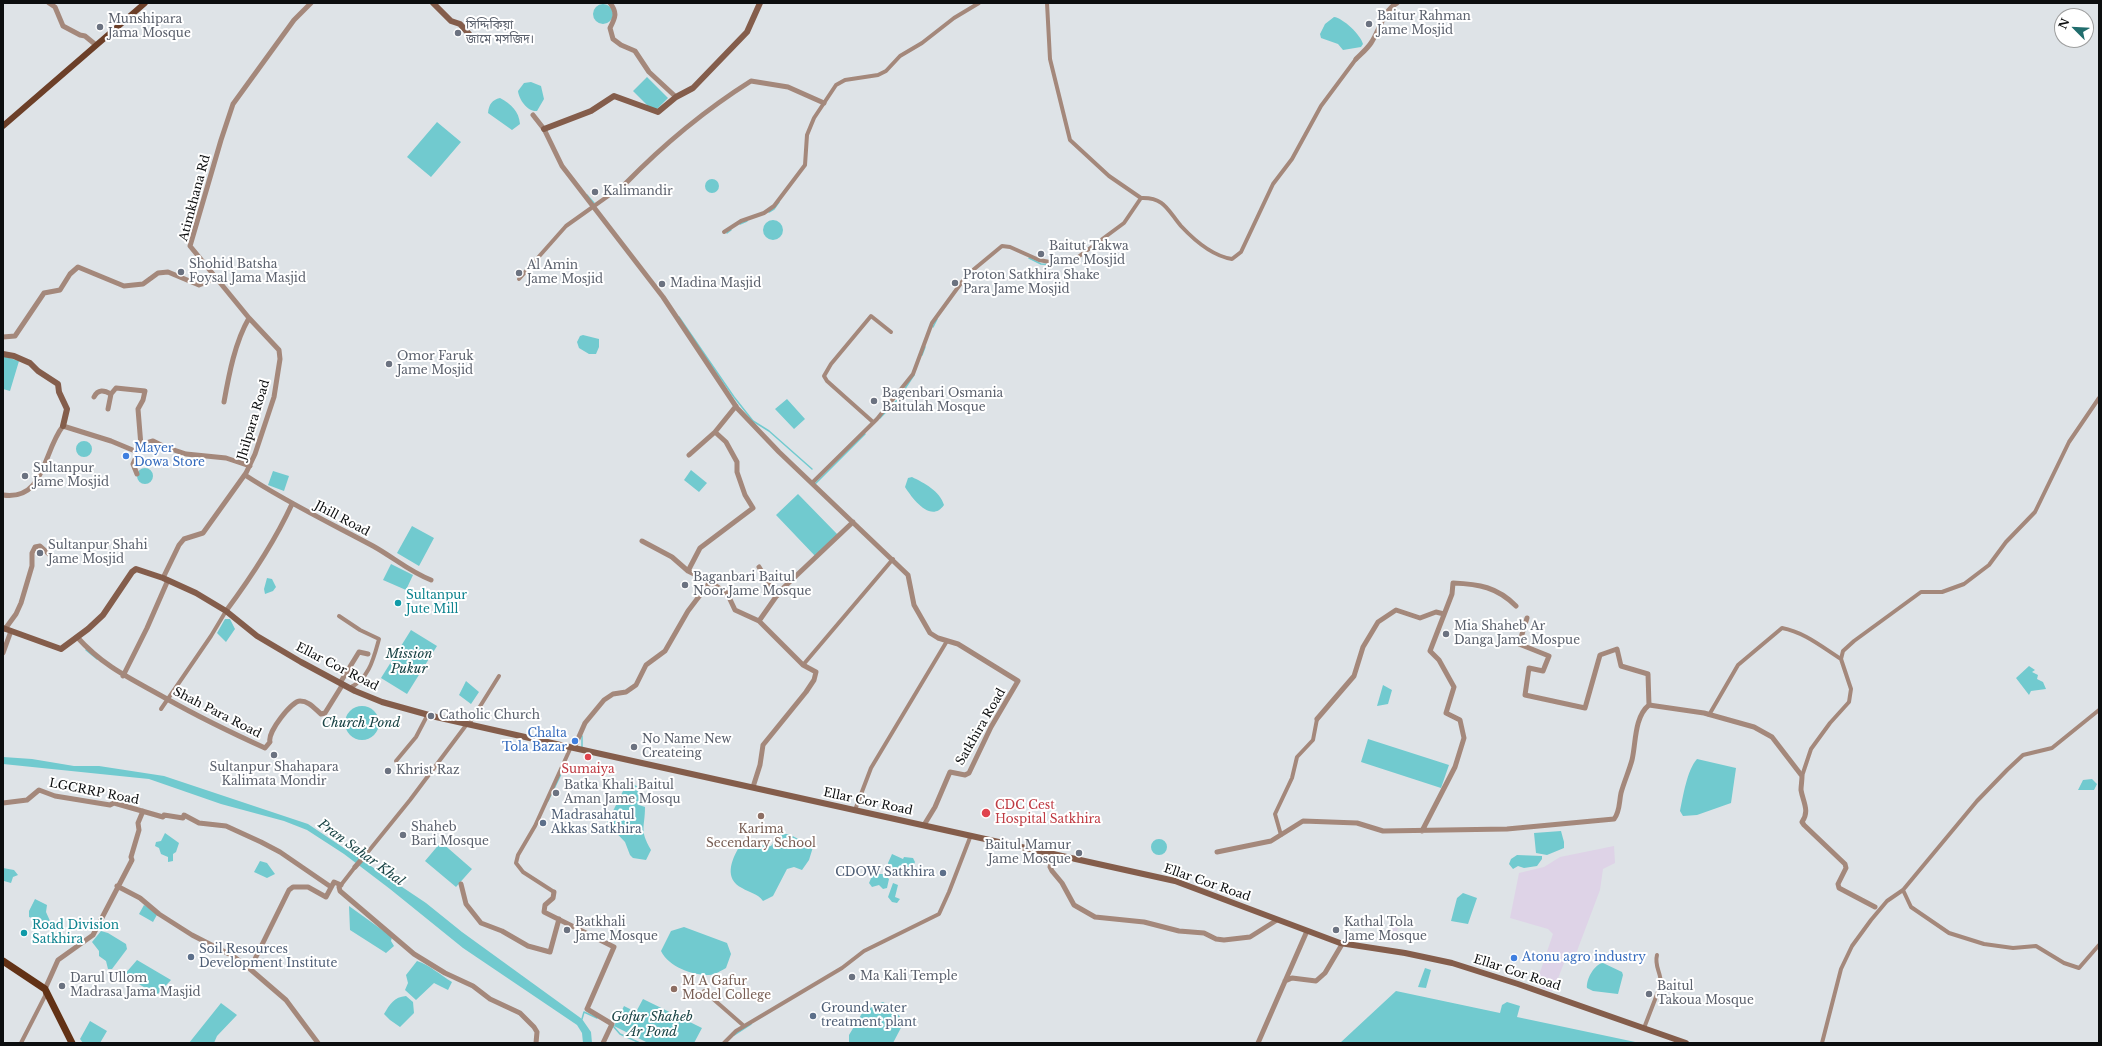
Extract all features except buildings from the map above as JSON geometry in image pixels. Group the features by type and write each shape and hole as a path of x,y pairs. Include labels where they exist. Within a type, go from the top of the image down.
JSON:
{"highway":[{"path":"3,961 45,989 72,1043"}],"main road":[{"path":"3,126 145,3"},
{"path":"433,3 451,21 460,24 469,34"},
{"path":"544,130 591,111 614,96 658,112 676,97 693,88 747,32 760,3"},
{"path":"3,354 14,356 30,363 38,372 58,384 59,392 67,409 64,426"},
{"name":"Ellar Cor Road","path":"77,637 103,615 136,569 166,579 196,593 226,611 258,636 349,688 382,702 468,724 573,748 1175,881 1277,920 1340,942 1452,963 1518,984 1686,1043"},
{"path":"7,629 58,649 61,649 77,637"}],"street":[{"path":"49,3 55,7 63,26 85,36 96,45"},
{"name":"Atimkhana Rd","path":"249,318 190,246 220,140 233,104 294,20 311,3"},
{"path":"610,3 616,16 610,28 613,38 621,45 635,51 649,72 676,97"},
{"path":"724,232 741,221 764,212 774,206 805,165 807,135 814,118 836,85 845,80 878,75 886,71 900,56 922,43 954,18 979,3"},
{"path":"1047,3 1050,59 1070,140 1109,176 1141,198 1151,198 1168,207 1181,226 1201,245 1222,257 1232,259 1241,252 1274,184 1292,159 1321,106 1356,59 1371,42 1385,17 1393,5 1397,3"},
{"path":"519,279 566,226 593,205 625,184 651,158 684,130 725,98 751,81 788,87 824,103"},
{"name":"Satkhira Road","path":"533,115 544,130 562,166 663,297 736,406 812,483 908,575 914,605 930,633 947,641 958,644 1018,681 991,727 968,773 965,775 950,772 935,806 924,825"},
{"path":"812,483 873,422 913,374 932,323 967,275 983,261 1002,246 1010,247 1039,260 1055,263 1070,263 1124,223 1141,198"},
{"path":"3,337 15,336 44,293 60,290 70,274 78,267 124,286 143,284 158,273 168,272 199,285 216,278"},
{"path":"873,422 827,381 824,376 831,364 871,316 891,332"},
{"path":"224,402 234,357 244,326 249,318"},
{"name":"Jhilpara Road","path":"123,676 147,628 166,579 184,539 203,532 250,466 274,397 280,359 278,350 249,318"},
{"path":"108,409 111,394 116,388 145,391 144,400 138,409 141,446"},
{"path":"94,397 101,391 105,390 111,394"},
{"path":"1875,907 1839,888 1838,884 1846,868 1845,864 1802,822 1806,816 1807,810 1801,789 1802,776 1811,749 1830,722 1849,702 1851,689 1841,659 1843,651 1854,641 1921,592 1942,592 1958,586 1989,565 2006,542 2035,512 2069,442 2099,398"},
{"path":"689,455 715,432 736,406"},
{"path":"3,495 16,497 29,490 45,466 49,450 64,426 112,441 135,451 138,455 133,464 137,474"},
{"path":"688,571 700,548 753,508 745,495 737,472 737,462 726,442 715,432"},
{"path":"135,451 153,440 165,447 186,454 226,458 250,466"},
{"path":"154,440 165,446 186,452"},
{"name":"Jhill Road","path":"245,475 292,504 396,559 415,574 431,580"},
{"path":"161,710 226,611 258,567 277,537 292,504"},
{"path":"759,621 780,590 853,522"},
{"path":"642,541 672,557 688,571 710,582 727,593 735,610 759,621 804,665 816,672 814,680 789,716 763,745 754,788"},
{"path":"3,653 7,629 22,603 32,566 33,549 40,546 51,556"},
{"path":"804,665 893,560"},
{"path":"759,567 777,596"},
{"path":"603,1043 612,1024 587,1009 614,947 544,912 546,905 553,898 554,892 523,872 516,863 518,855 535,826 585,723 604,700 613,694 626,692 636,685 646,665 665,651 688,611 710,582"},
{"path":"1422,831 1455,767 1464,738 1460,720 1446,713 1454,687 1439,660 1430,651 1452,594 1453,583 1478,584 1506,596 1516,606"},
{"path":"1281,835 1276,814 1292,778 1297,757 1312,740 1317,719 1354,676 1363,648 1378,622 1396,610 1420,618 1436,612 1444,614"},
{"path":"339,616 360,630 379,639 372,665 358,684 349,688"},
{"path":"1217,852 1271,841 1303,821 1357,823 1383,831 1422,831 1507,829 1614,819 1618,812 1622,789 1632,760 1640,720 1649,705 1648,674 1621,666 1617,648 1600,655 1585,708 1525,695 1529,668 1543,671 1548,656 1519,644 1528,618"},
{"path":"1710,713 1738,665 1782,628 1803,635 1841,659"},
{"name":"Shah Para Road","path":"77,637 92,654 123,676 197,716 266,748 270,742 269,738 275,725 293,703 298,700 307,701 321,714 325,713 341,683"},
{"path":"855,810 871,768 947,641"},
{"path":"341,683 359,652 368,654"},
{"path":"499,676 468,724 410,800 339,887 340,891 414,954 445,973 473,986 490,999 520,1013 537,1032 536,1043"},
{"path":"1649,705 1710,713 1754,727 1772,738 1802,776"},
{"path":"1822,1043 1841,969 1852,946 1886,901 1903,890 1977,802 2023,755 2052,748 2099,710"},
{"path":"396,761 416,737 428,714"},
{"name":"LGCRRP Road","path":"3,803 27,800 39,790 55,796 110,805 114,803 178,819 182,818 184,815 199,823 226,826 280,852 331,887"},
{"path":"21,1043 45,996 45,989 58,960 93,935 117,886 132,860 139,830 138,823 143,811"},
{"path":"724,1043 732,1034 744,1026 842,968 864,951 939,914 971,835"},
{"path":"1054,854 1050,866 1052,872 1062,884 1074,905 1095,917 1144,922 1179,931 1204,933 1216,940 1250,937 1277,920"},
{"path":"250,969 289,890 293,887 308,888 326,897 334,882 341,885"},
{"path":"461,884 466,904 480,923 502,931 528,946 550,952 559,920"},
{"path":"117,886 140,898 159,914 192,935 233,956 250,969 286,1000 318,1043"},
{"path":"1903,890 1911,907 1949,933 1984,944 2013,948 2036,946 2064,963 2079,968 2099,945"},
{"path":"1258,1043 1307,931"},
{"path":"1285,980 1292,978 1316,981 1325,973 1340,946"},
{"path":"1644,1028 1661,984 1661,977 1655,964 1657,955"},
{"path":"704,991 744,1026"}],"shaded area":[{"path":"1614,846 1615,863 1603,869 1600,890 1574,959 1566,958 1552,991 1544,989 1536,984 1553,934 1548,929 1510,918 1519,873 1544,867 1560,857"},
{"path":"1395,917 1401,919 1393,943 1387,941"}],"water":[{"path":"603,4 610,7 613,14 610,21 603,24 596,21 593,14 596,7"},
{"path":"1334,17 1342,20 1359,36 1363,44 1361,47 1343,50 1338,44 1321,38 1320,34 1325,24"},
{"path":"647,77 668,98 654,112 633,91"},
{"path":"531,82 541,86 544,99 537,111 530,110 524,105 518,91 524,83"},
{"path":"500,98 511,105 518,115 520,124 512,130 488,113 491,103"},
{"path":"437,122 461,142 431,177 407,157"},
{"path":"709,179 715,179 719,183 719,189 715,193 709,193 705,189 705,183"},
{"path":"773,220 780,223 783,230 780,237 773,240 766,237 763,230 766,223"},
{"path":"583,335 599,339 599,347 596,354 589,354 579,348 577,342 580,336"},
{"path":"3,356 19,361 10,391 3,389"},
{"path":"787,399 805,419 794,429 775,409"},
{"path":"84,441 91,446 92,449 87,456 84,457 77,452 76,449 81,442"},
{"path":"145,468 151,470 153,476 151,482 145,484 139,482 137,476 139,470"},
{"path":"691,470 707,483 699,492 684,480"},
{"path":"273,471 289,476 284,491 268,485"},
{"path":"912,477 931,488 939,496 944,505 939,510 933,512 928,511 917,503 912,497 905,487 908,478"},
{"path":"798,494 838,535 816,557 776,515"},
{"path":"412,526 434,538 419,566 397,553"},
{"path":"391,564 413,575 406,590 383,580"},
{"path":"267,578 272,579 276,587 273,591 265,594 264,589"},
{"path":"225,619 230,619 235,629 226,642 217,633"},
{"name":"Mission Pukur","path":"411,630 437,646 407,694 381,678"},
{"path":"2029,666 2035,670 2032,672 2038,675 2037,679 2043,682 2046,689 2031,691 2029,695 2016,678"},
{"path":"466,681 479,692 471,704 459,695"},
{"path":"1383,685 1392,690 1388,704 1377,706"},
{"name":"Church Pond","path":"362,706 374,711 379,723 374,735 362,740 350,735 345,723 350,711"},
{"path":"1368,739 1449,765 1441,788 1361,762"},
{"path":"3,757 32,759 74,766 99,766 164,776 308,824 426,903 462,932 582,1019 591,1032 592,1043 583,1043 582,1033 577,1025 463,948 344,854 307,830 284,821 221,804 149,779 3,764"},
{"path":"1697,759 1736,768 1731,803 1697,815 1683,816 1680,811 1686,784"},
{"path":"2092,779 2097,784 2094,790 2078,790 2083,780"},
{"path":"627,783 632,783 638,787 639,805 645,807 644,833 651,850 646,860 633,858 630,855 625,842 607,823"},
{"path":"1561,831 1564,848 1547,855 1536,853 1534,833"},
{"path":"165,833 179,843 176,852 173,854 173,861 168,862 168,857 161,854 159,848 155,846 156,842 161,841"},
{"path":"779,834 789,834 813,847 809,860 802,870 794,867 787,869 773,896 763,901 761,898 736,884 731,875 732,864 739,847 750,844 771,846"},
{"path":"1159,839 1165,841 1167,847 1165,853 1159,855 1153,853 1151,847 1153,841"},
{"path":"441,842 472,869 456,887 425,861"},
{"path":"892,854 903,859 904,857 913,858 915,862 910,873 898,875 892,873 888,863"},
{"path":"1517,855 1542,856 1542,859 1537,866 1524,868 1518,866 1513,869 1509,864 1511,859"},
{"path":"260,861 267,863 275,874 267,878 254,872"},
{"path":"3,868 14,870 18,875 13,877 11,883 4,881 3,884"},
{"path":"873,874 884,874 889,879 887,888 883,889 879,885 872,887 869,883"},
{"path":"893,883 898,885 895,897 900,899 897,903 892,902 888,897"},
{"path":"1463,893 1477,898 1468,924 1451,921 1457,898"},
{"path":"35,899 47,905 46,912 50,921 46,926 41,928 35,925 32,918 29,917 29,911"},
{"path":"144,905 158,913 153,922 139,914"},
{"path":"349,906 392,937 391,941 394,946 386,953 350,930"},
{"path":"684,927 727,943 731,954 726,968 714,974 702,975 688,972 669,962 661,951 671,931"},
{"path":"101,931 108,933 126,944 127,949 112,969 108,969 106,961 99,956 99,951 92,942"},
{"path":"137,960 171,980 157,995 124,975"},
{"path":"417,961 431,968 452,982 448,990 434,983 416,1000 405,990 408,983 406,975"},
{"path":"1603,963 1622,972 1623,975 1618,994 1593,991 1587,988 1591,973 1597,966"},
{"path":"1425,968 1431,970 1426,988 1418,987"},
{"path":"1396,991 1500,1013 1502,1005 1507,1002 1520,1006 1517,1017 1640,1043 1340,1043"},
{"path":"406,996 413,1002 414,1013 400,1027 384,1014 395,999"},
{"name":"Gofur Shaheb Ar Pond","path":"643,999 702,1028 694,1043 648,1043 614,1026 624,1006 636,1012"},
{"path":"883,1002 893,1008 904,1022 893,1043 849,1043 849,1035 864,1010"},
{"path":"221,1003 237,1015 217,1036 214,1043 189,1043"},
{"path":"90,1021 107,1031 100,1043 83,1043 80,1039"}],"waterway":[{"path":"587,195 594,203"},
{"path":"769,212 774,209 779,202"},
{"path":"740,224 747,221"},
{"path":"727,233 731,230"},
{"path":"1029,258 1041,264 1060,265"},
{"path":"679,317 734,397 753,421 769,431 812,469"},
{"path":"933,327 937,319"},
{"path":"922,355 925,347"},
{"path":"902,393 914,375"},
{"path":"880,418 902,395"},
{"path":"815,484 865,434"},
{"path":"86,650 97,659"},
{"path":"582,736 582,748"},
{"path":"548,801 563,770"},
{"path":"582,1019 584,1012 597,1018"},
{"path":"734,1035 751,1024"},
{"path":"613,1026 620,1034 640,1043"}],"place":[{"name":"Baitur Rahman Jame Mosjid","path":"1369,24"},
{"name":"Munshipara Jama Mosque","path":"100,27"},
{"name":"সিদ্দিকিয়া জামে মসজিদ।","path":"458,33"},
{"name":"Kalimandir","path":"595,192"},
{"name":"Baitut Takwa Jame Mosjid","path":"1041,254"},
{"name":"Shohid Batsha Foysal Jama Masjid","path":"181,272"},
{"name":"Al Amin Jame Mosjid","path":"519,273"},
{"name":"Proton Satkhira Shake Para Jame Mosjid","path":"955,283"},
{"name":"Madina Masjid","path":"662,284"},
{"name":"Omor Faruk Jame Mosjid","path":"389,364"},
{"name":"Bagenbari Osmania Baitulah Mosque","path":"874,401"},
{"name":"Mayer Dowa Store","path":"126,456"},
{"name":"Sultanpur Jame Mosjid","path":"25,476"},
{"name":"Sultanpur Shahi Jame Mosjid","path":"40,553"},
{"name":"Baganbari Baitul Noor Jame Mosque","path":"685,585"},
{"name":"Sultanpur Jute Mill","path":"398,603"},
{"name":"Mia Shaheb Ar Danga Jame Mospue","path":"1446,634"},
{"name":"Catholic Church","path":"431,716"},
{"name":"Chalta Tola Bazar","path":"575,741"},
{"name":"No Name New Createing","path":"634,747"},
{"name":"Sultanpur Shahapara Kalimata Mondir","path":"274,755"},
{"name":"Sumaiya","path":"588,757"},
{"name":"Khrist Raz","path":"388,771"},
{"name":"Batka Khali Baitul Aman Jame Mosqu","path":"556,793"},
{"name":"CDC Cest Hospital Satkhira","path":"986,813"},
{"name":"Karima Secendary School","path":"761,816"},
{"name":"Madrasahatul Akkas Satkhira","path":"543,823"},
{"name":"Shaheb Bari Mosque","path":"403,835"},
{"name":"Baitul Mamur Jame Mosque","path":"1079,853"},
{"name":"CDOW Satkhira","path":"943,873"},
{"name":"Batkhali Jame Mosque","path":"567,930"},
{"name":"Kathal Tola Jame Mosque","path":"1336,930"},
{"name":"Road Division Satkhira","path":"24,933"},
{"name":"Soil Resources Development Institute","path":"191,957"},
{"name":"Atonu agro industry","path":"1514,958"},
{"name":"Ma Kali Temple","path":"852,977"},
{"name":"Darul Ullom Madrasa Jama Masjid","path":"62,986"},
{"name":"M A Gafur Model College","path":"674,989"},
{"name":"Baitul Takoua Mosque","path":"1649,994"},
{"name":"Ground water treatment plant","path":"813,1016"}],"water label":[{"name":"Pran Sahar Khal","path":"361,853"}]}
